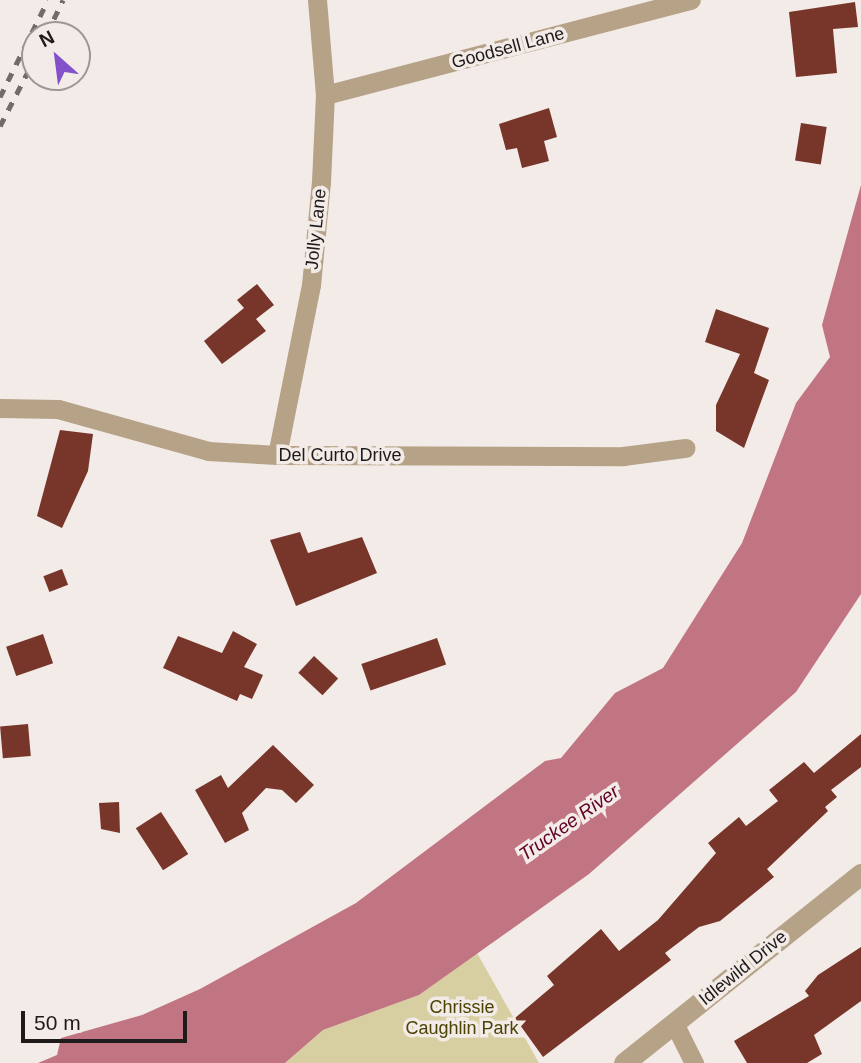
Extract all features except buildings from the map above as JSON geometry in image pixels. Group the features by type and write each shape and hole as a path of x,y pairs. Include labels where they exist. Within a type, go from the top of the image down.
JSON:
{"street":[{"name":"Jolly Lane","path":"277,455 311,285 325,95 317,0"},
{"name":"Goodsell Lane","path":"325,95 691,0"},
{"name":"Del Curto Drive","path":"0,408 58,409 208,451 277,455 623,456 685,448"},
{"name":"Idlewild Drive","path":"624,1063 861,874"},
{"path":"674,1023 694,1063"}],"green space":[{"name":"Chrissie Caughlin Park","path":"477,953 539,1063 285,1063 323,1030 419,995"}],"water":[{"name":"Truckee River","path":"861,185 861,594 796,692 589,874 419,995 323,1030 285,1063 38,1063 57,1055 61,1038 142,1015 200,989 356,903 545,761 561,758 615,693 663,668 742,543 796,403 830,357 822,325"}],"railway":[{"path":"0,97 48,0"},
{"path":"53,21 63,0"},
{"path":"0,126 21,85"}]}
